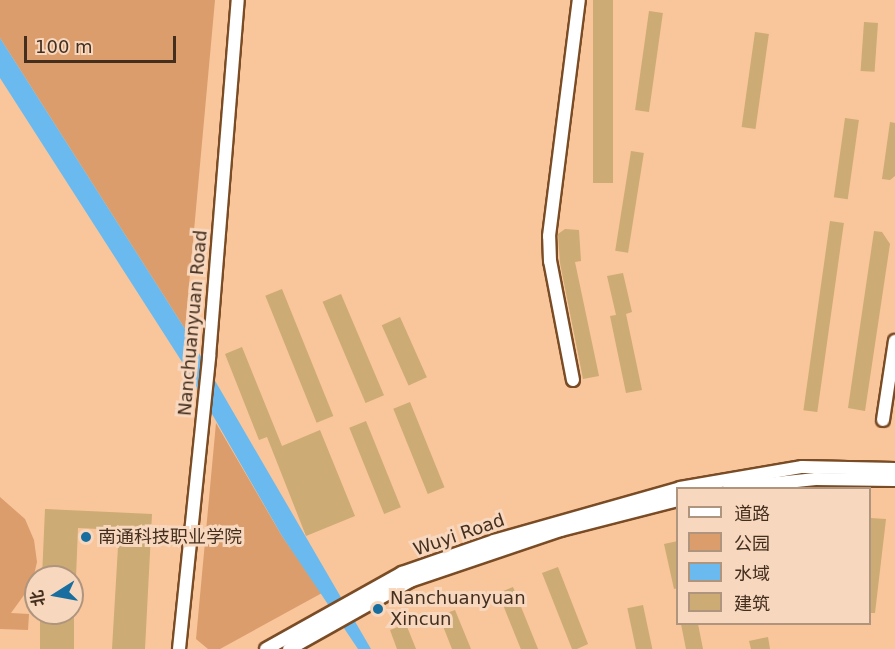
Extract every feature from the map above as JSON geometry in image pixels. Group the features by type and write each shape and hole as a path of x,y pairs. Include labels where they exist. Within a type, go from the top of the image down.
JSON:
{"main road":[{"name":"Nanchuanyuan Road","path":"179,649 204,418 237,0"},
{"path":"573,380 550,261 549,236 579,0"},
{"path":"883,420 895,341"},
{"name":"Wuyi Road","path":"690,487 802,467 895,469"},
{"path":"746,487 816,479 895,480"},
{"name":"Wuyi Road","path":"266,649 351,607 402,573 494,541 676,490"},
{"name":"Wuyi Road","path":"351,607 410,581 501,549 676,501"},
{"name":"Wuyi Road","path":"289,649 331,618"}],"green space":[{"path":"0,0 215,0 185,329 0,38"},
{"path":"216,423 282,536 322,593 220,649 208,649 196,639"},
{"path":"0,497 25,519 34,540 37,562 36,565 24,565 24,595 11,613 24,614 24,625 28,625 28,630 0,629"}],"water":[{"path":"0,38 185,329 371,649 358,649 282,536 184,365 0,78"}],"building":[{"path":"593,0 613,0 613,183 593,183"},
{"path":"649,11 663,13 649,112 635,110"},
{"path":"864,22 878,23 875,72 861,71"},
{"path":"755,32 769,34 756,129 742,127"},
{"path":"845,118 859,120 848,199 834,197"},
{"path":"890,122 895,123 895,176 890,180 882,179"},
{"path":"631,151 644,153 628,253 615,251"},
{"path":"830,221 844,223 817,412 803,410"},
{"path":"565,229 579,230 581,261 575,262 599,376 583,379 560,263 558,234"},
{"path":"874,231 882,232 890,244 865,411 848,408"},
{"path":"623,273 632,312 626,314 642,390 626,393 610,316 616,315 607,276"},
{"path":"282,289 333,416 317,423 265,296"},
{"path":"341,294 384,395 366,403 323,302"},
{"path":"400,317 427,377 409,385 382,325"},
{"path":"242,347 282,446 320,430 355,516 306,536 267,437 259,440 225,354"},
{"path":"410,402 444,487 428,494 393,409"},
{"path":"366,421 401,507 384,514 349,428"},
{"path":"45,509 152,514 145,649 112,649 119,530 78,528 76,565 43,565"},
{"path":"871,518 886,519 875,613 871,613"},
{"path":"676,541 676,588 674,589 664,544"},
{"path":"558,567 588,644 577,649 572,649 542,573"},
{"path":"513,587 538,649 521,649 498,593"},
{"path":"643,605 652,649 636,649 627,608"},
{"path":"455,610 471,649 452,649 439,616"},
{"path":"406,624 416,649 397,649 390,630"},
{"path":"40,625 74,625 74,649 40,649"},
{"path":"681,625 698,625 703,649 686,649"},
{"path":"768,637 770,649 751,649 749,641"}],"place":[{"name":"南通科技职业学院","path":"86,537"},
{"name":"Nanchuanyuan Xincun","path":"378,609"}]}
